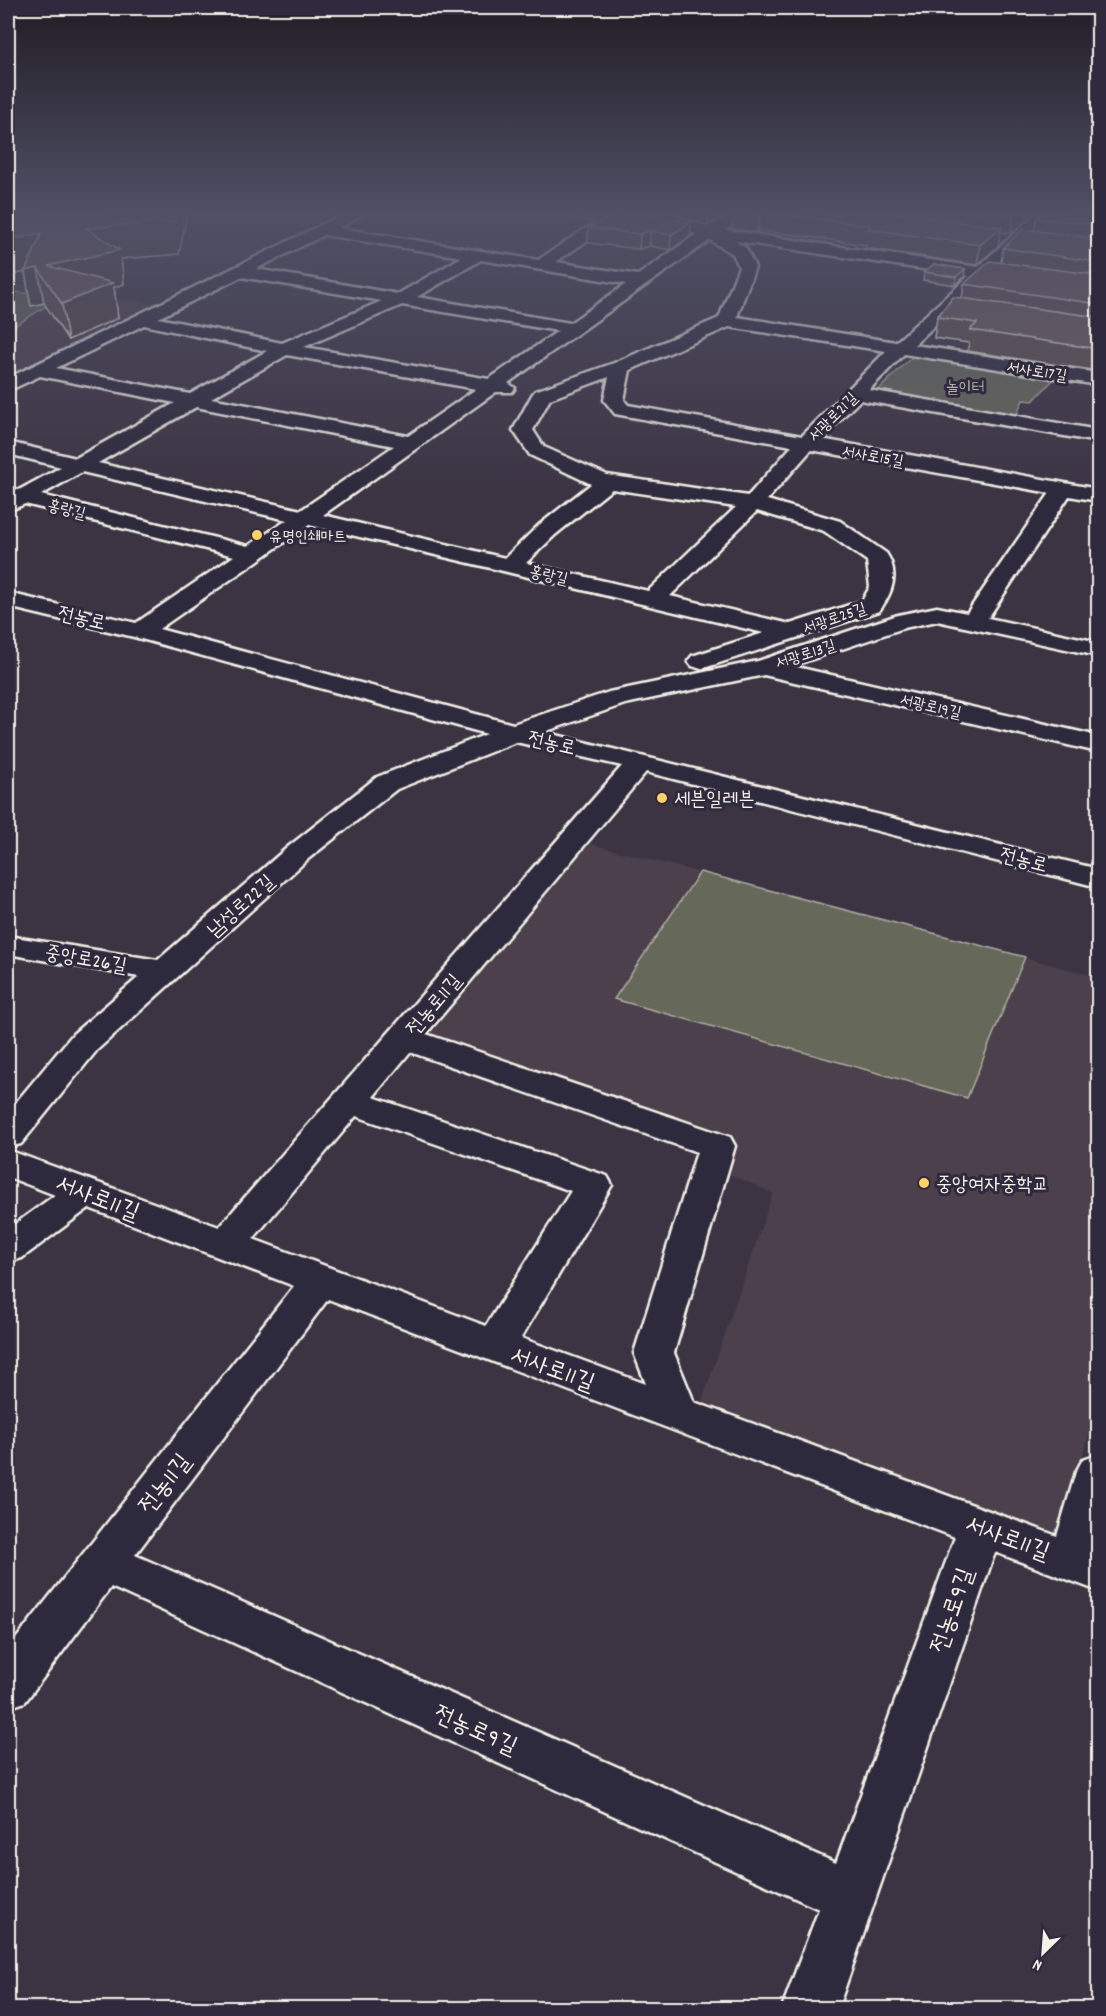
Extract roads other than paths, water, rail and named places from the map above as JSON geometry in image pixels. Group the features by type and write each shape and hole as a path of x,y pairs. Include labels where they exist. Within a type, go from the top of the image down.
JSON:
{"street":[{"path":"8,385 167,306"},
{"name":"홍랑길","path":"12,498 79,464 284,349 384,306"},
{"path":"442,306 574,329"},
{"path":"140,631 606,306"},
{"path":"140,319 284,349 542,395 621,367 727,321 733,306"},
{"name":"서광로21길","path":"654,598 753,503 806,443 900,348 946,306"},
{"path":"943,309 966,312"},
{"name":"서사로17길","path":"727,321 1098,379"},
{"name":"서사로15길","path":"621,367 614,400 622,410 1098,495"},
{"path":"36,370 191,402 412,443"},
{"path":"855,393 1098,436"},
{"name":"서광로25길","path":"542,395 523,430 537,451 607,482 753,503 832,526 878,558 882,587 871,606 692,664 618,698"},
{"name":"홍랑길","path":"8,448 792,632"},
{"path":"511,565 547,530 607,482"},
{"path":"973,622 1063,489"},
{"name":"홍랑길","path":"12,498 252,554"},
{"name":"전농로","path":"8,600 140,631 514,733 640,762 1098,878"},
{"path":"871,606 898,622"},
{"name":"서광로13길","path":"514,733 618,698 764,667 898,622 937,615 1098,649"},
{"name":"서광로19길","path":"764,667 1098,744"},
{"name":"남성로22길","path":"8,1135 85,1042 298,853 387,783 514,733"},
{"name":"전농로11길","path":"226,1245 640,762"},
{"name":"중앙로26길","path":"8,945 165,971"},
{"path":"404,1038 717,1146 654,1353 678,1414"},
{"path":"349,1101 594,1185 495,1346"},
{"name":"서사로11길","path":"8,1163 1085,1566"},
{"path":"8,1248 84,1192"},
{"name":"전농11길","path":"8,1686 320,1281"},
{"path":"1085,1566 1098,1472"},
{"name":"전농로9길","path":"810,2008 981,1527"},
{"name":"전농로9길","path":"103,1562 850,1896"}],"place":[{"name":"유명인쇄마트","path":"257,535"},
{"name":"세븐일레븐","path":"662,798"},
{"name":"중앙여자중학교","path":"924,1183"}],"park label":[{"name":"놀이터","path":"965,386"}]}
